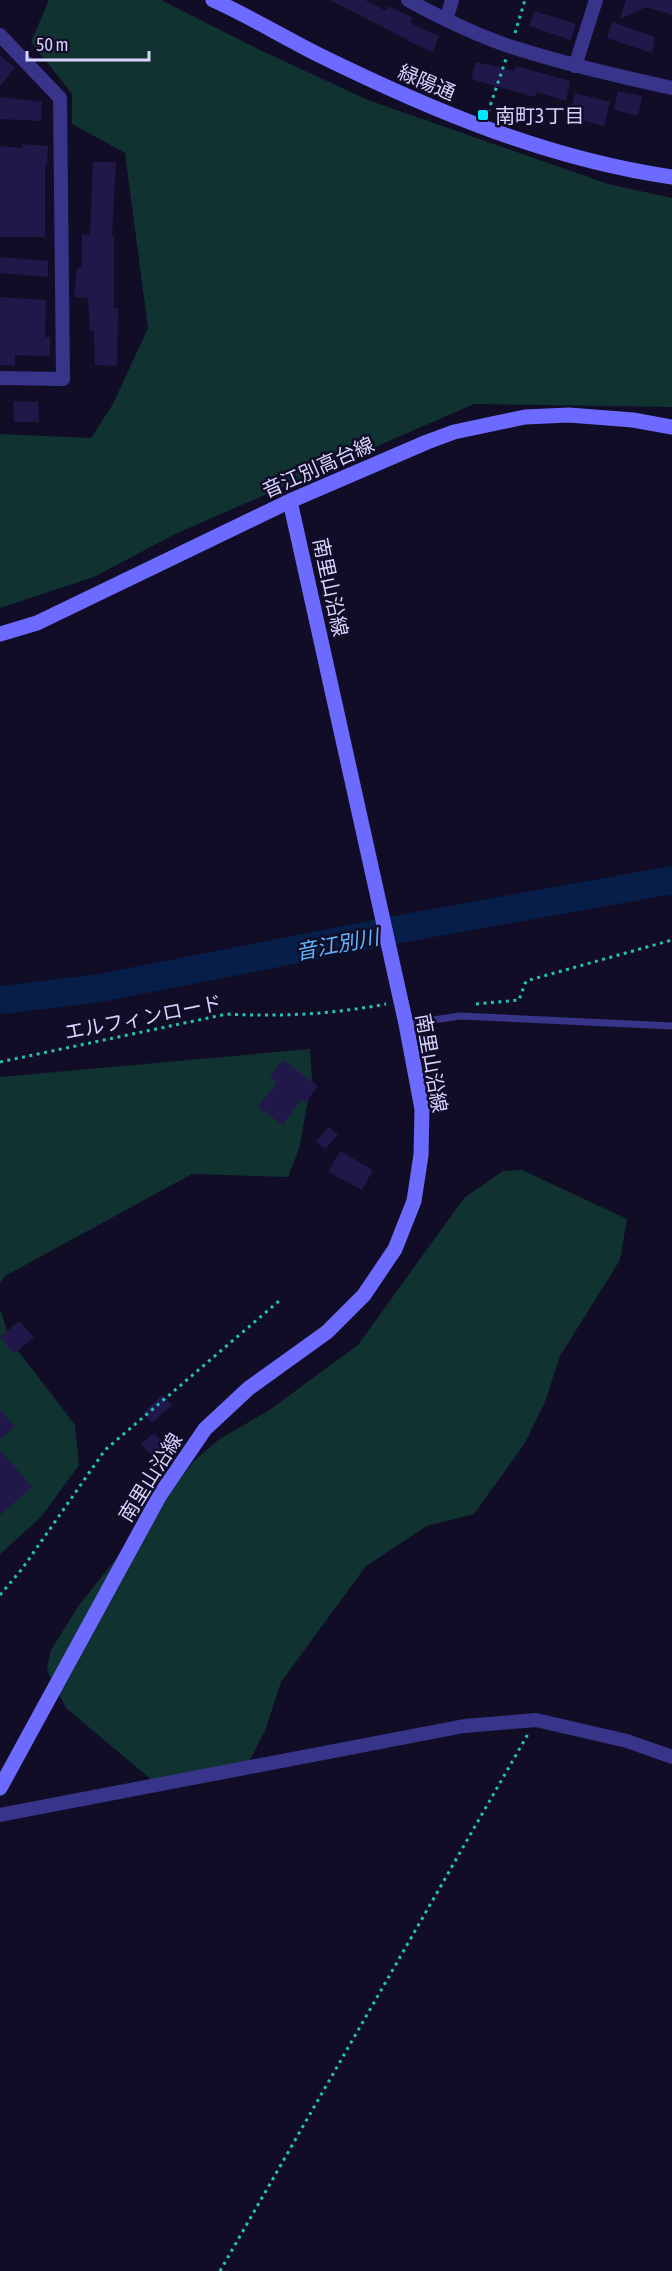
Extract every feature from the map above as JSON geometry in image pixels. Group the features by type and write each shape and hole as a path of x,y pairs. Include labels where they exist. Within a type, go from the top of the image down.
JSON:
{"street":[{"path":"408,0 446,20 510,46 575,66 672,88"},
{"path":"446,20 452,0"},
{"path":"575,66 596,0"},
{"name":"緑陽通","path":"223,2 318,54 399,93 485,129 586,161 672,177"},
{"path":"0,35 60,98 63,379 0,378"},
{"name":"音江別高台線","path":"0,634 37,623 291,501 454,432 525,417 569,415 633,420 672,427"},
{"name":"南里山沿線","path":"0,1788 160,1495 205,1429 249,1388 327,1332 364,1295 395,1249 414,1202 421,1155 422,1109 406,1024 291,501"},
{"path":"0,1815 464,1726 536,1720 627,1741 672,1757"}],"lane":[{"path":"406,1024 460,1016 672,1026"}],"path":[{"path":"488,113 525,0"},
{"path":"473,1005 519,1000 526,981 672,940"},
{"name":"エルフィンロード","path":"0,1062 226,1014 308,1015 352,1011 400,1002"},
{"path":"0,1596 22,1569 105,1450 279,1301"},
{"path":"220,2271 536,1720"}],"green space":[{"path":"49,0 161,0 258,49 368,100 608,184 672,198 672,407 474,404 175,534 94,577 0,608 0,434 91,438 113,404 148,328 125,153 72,124 72,94 31,42"},
{"path":"310,1049 312,1079 299,1149 288,1177 192,1174 5,1276 0,1283 0,1077"},
{"path":"522,1170 627,1219 620,1260 560,1356 545,1402 525,1443 474,1514 427,1526 366,1566 281,1682 265,1731 242,1775 153,1781 66,1708 47,1670 51,1650 79,1605 195,1460 218,1440 268,1411 358,1345 464,1198 503,1171"},
{"path":"0,1309 10,1340 75,1425 79,1465 41,1517 0,1554"}],"building":[{"path":"330,0 365,0 386,11 388,6 413,18 410,23 439,36 433,52 408,41"},
{"path":"626,0 672,0 672,15 646,7 620,19"},
{"path":"534,11 576,24 571,40 529,26"},
{"path":"612,22 655,37 652,53 607,38"},
{"path":"0,55 15,68 0,86"},
{"path":"476,62 514,71 516,66 570,81 566,101 537,92 535,97 471,79"},
{"path":"618,91 642,96 638,116 614,110"},
{"path":"575,93 610,102 604,126 569,117"},
{"path":"0,97 42,102 41,121 0,119"},
{"path":"21,144 48,146 47,165 45,165 45,237 0,237 0,146 22,148"},
{"path":"93,162 116,162 112,235 114,235 114,308 118,308 117,366 95,365 94,331 90,331 88,298 74,297 77,268 82,268 82,234 90,235"},
{"path":"0,257 48,261 48,277 0,273"},
{"path":"0,297 46,300 45,337 50,337 50,356 15,355 15,366 0,365"},
{"path":"13,401 38,402 39,422 14,422"},
{"path":"283,1060 318,1086 305,1103 301,1100 283,1125 258,1107 277,1082 270,1077"},
{"path":"329,1127 338,1135 325,1149 316,1141"},
{"path":"340,1151 373,1170 362,1190 328,1172"},
{"path":"19,1321 34,1337 14,1354 0,1337"},
{"path":"162,1395 172,1405 152,1423 143,1413"},
{"path":"0,1409 15,1427 0,1439"},
{"path":"154,1433 171,1452 158,1463 141,1444"},
{"path":"0,1450 32,1487 0,1515"}],"waterway":[{"name":"音江別川","path":"0,1000 100,988 405,928 672,880"}],"place":[{"name":"南町3丁目","path":"483,115"}]}
